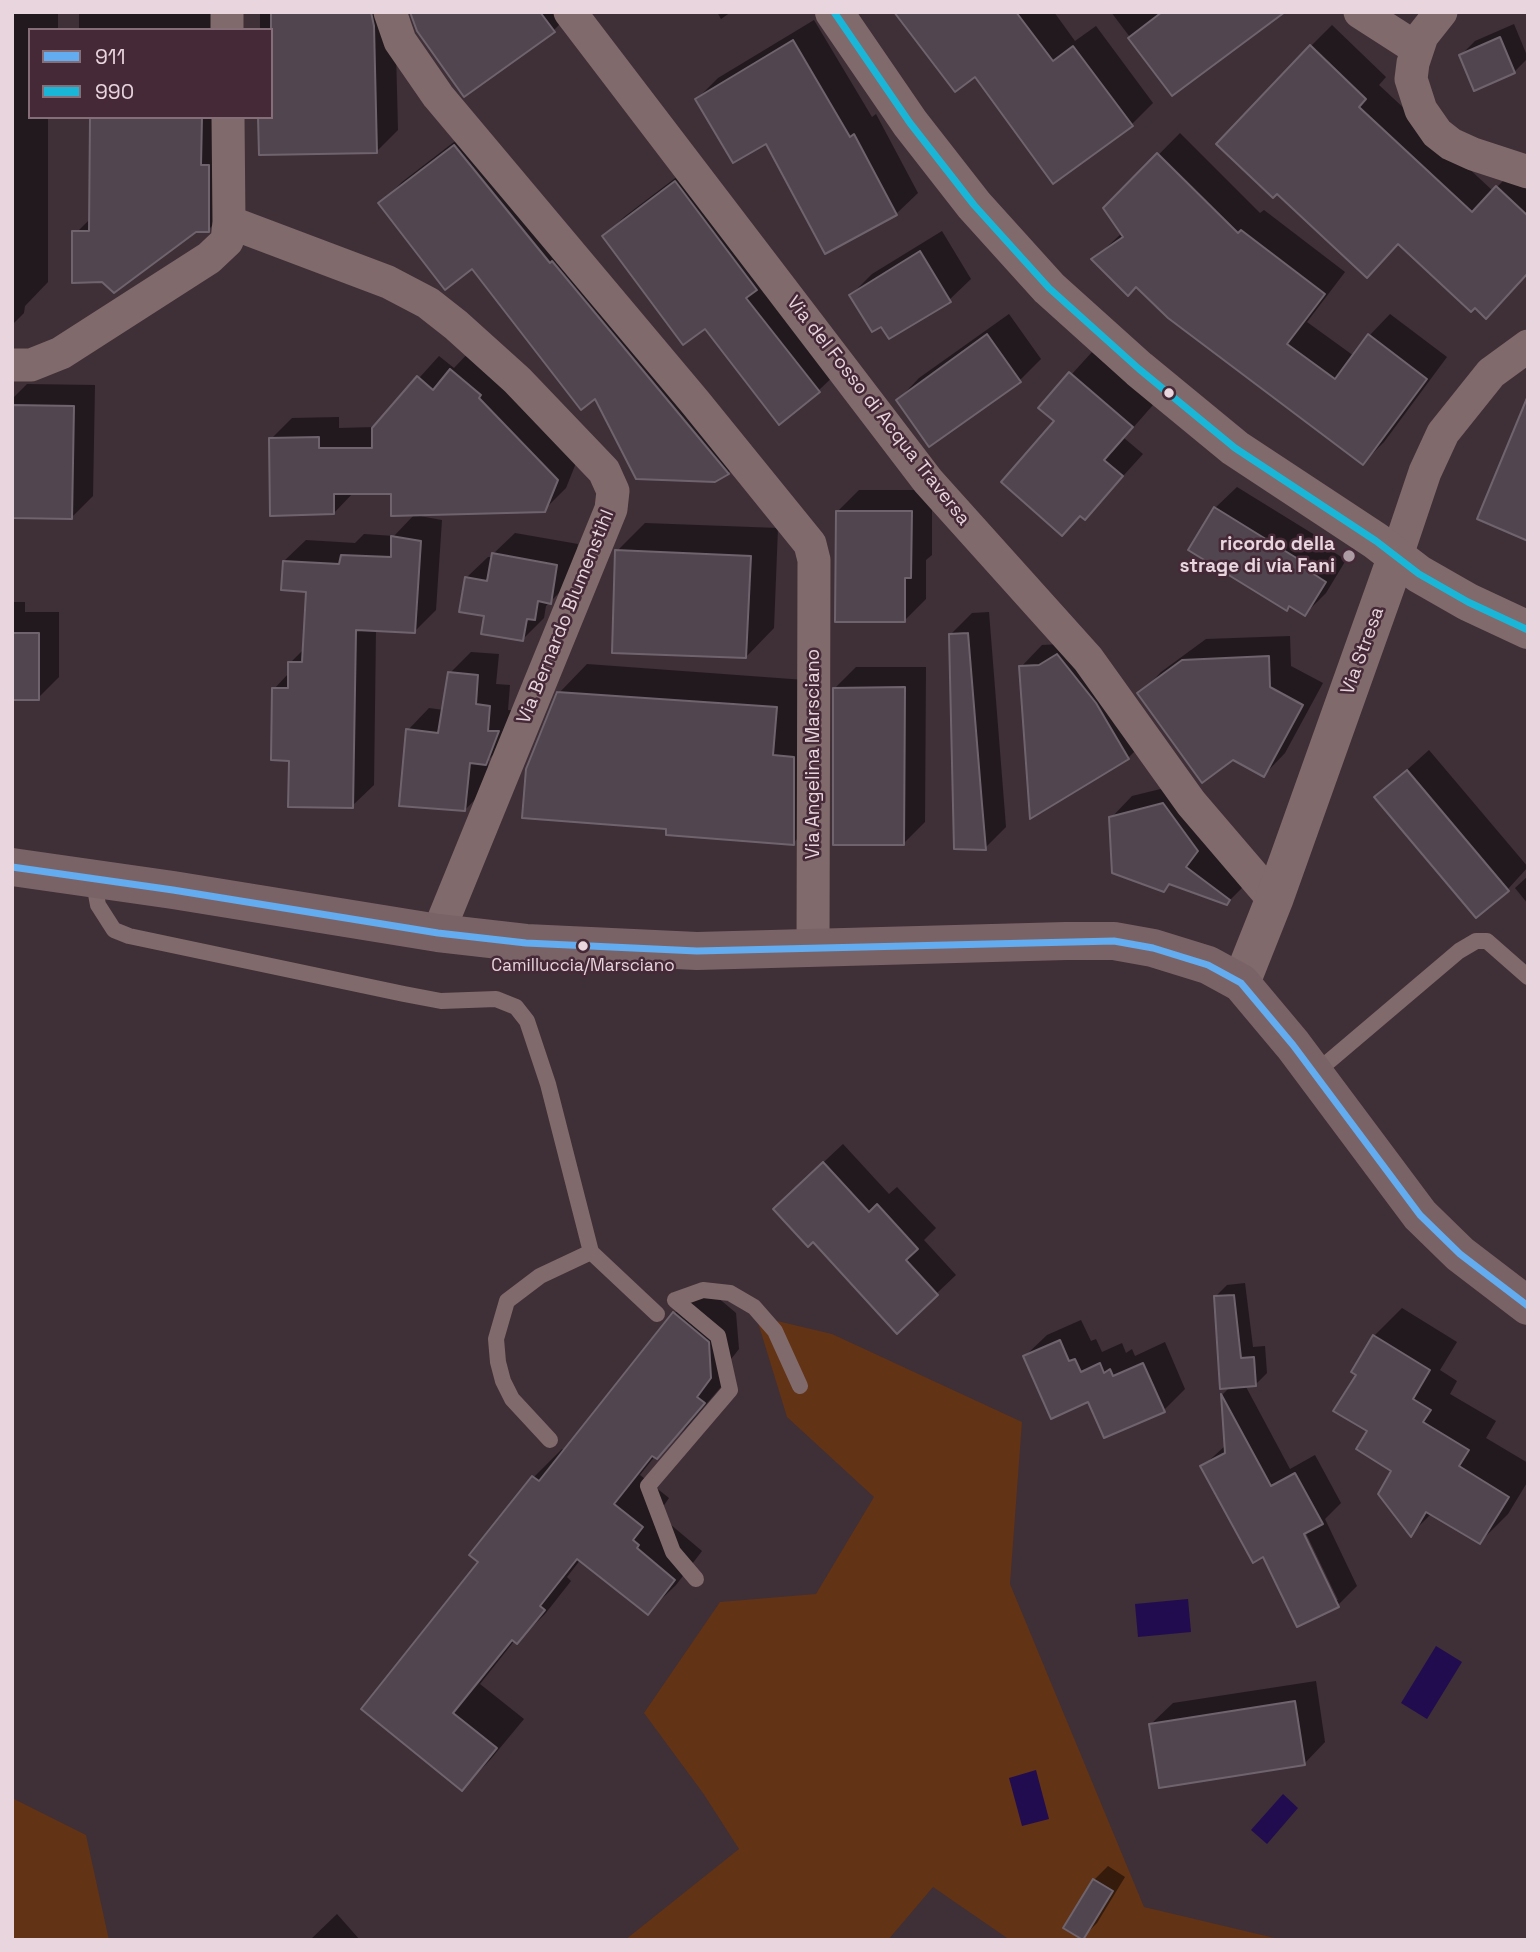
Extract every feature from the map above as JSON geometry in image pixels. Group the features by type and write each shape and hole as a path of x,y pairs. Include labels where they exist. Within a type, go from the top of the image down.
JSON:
{"main road":[{"path":"12,867 438,933 526,943 697,951 1114,941 1191,959 1241,983 1314,1074 1420,1215 1460,1254 1528,1306"}],"street":[{"name":"Via Angelina Marsciano","path":"390,12 400,41 438,96 657,355 810,544 814,560 813,949"},
{"name":"Via del Fosso di Acqua Traversa","path":"570,12 928,481 1088,659 1191,803 1274,900"},
{"path":"834,12 955,183 1049,288 1139,369 1262,468 1376,541 1419,574 1468,602 1528,630"},
{"path":"1360,12 1416,48"},
{"path":"1441,12 1429,25 1416,48 1411,79 1421,110 1437,133 1463,150 1528,172"},
{"path":"12,365 31,365 61,353 224,246 229,234 228,119"},
{"name":"Via Bernardo Blumenstihl","path":"229,222 388,282 428,303 535,397 600,467 611,486 611,509 438,933"},
{"name":"Via Stresa","path":"1241,983 1274,900 1425,472 1443,433 1491,373 1528,346"}],"lane":[{"path":"93,878 98,905 114,930 130,936 404,995 441,1000 496,999 516,1007 527,1021 548,1084 591,1252 657,1314"},
{"path":"1314,1074 1459,951 1476,942 1487,941 1528,977"},
{"path":"550,1440 512,1399 503,1381 496,1339 507,1301 540,1276 591,1252"},
{"path":"696,1579 673,1552 648,1486 730,1390 718,1336 675,1300 703,1290 730,1293 754,1307 775,1331 800,1386"}],"shaded area":[{"path":"756,1316 832,1334 1022,1422 1010,1584 1144,1907 1283,1940 1010,1940 933,1887 888,1940 625,1940 739,1849 703,1793 644,1713 720,1602 816,1594 874,1497 787,1417"},
{"path":"1188,1599 1191,1632 1138,1637 1135,1604"},
{"path":"1436,1646 1462,1662 1427,1719 1401,1703"},
{"path":"1036,1770 1049,1819 1022,1826 1009,1778"},
{"path":"1283,1794 1298,1808 1267,1844 1251,1830"},
{"path":"12,1798 86,1835 109,1940 12,1940"}],"building":[{"path":"271,12 371,12 374,26 377,153 259,155 258,119 273,119"},
{"path":"410,12 540,12 555,32 464,97 417,31"},
{"path":"894,12 1016,12 1053,61 1073,46 1133,126 1053,184 975,77 955,92"},
{"path":"1162,12 1285,12 1172,96 1128,38"},
{"path":"1500,37 1515,73 1474,91 1459,55"},
{"path":"793,40 850,137 854,134 897,215 825,254 766,144 733,163 695,99"},
{"path":"1310,45 1366,99 1359,107 1472,212 1496,186 1528,216 1528,273 1486,319 1475,308 1471,312 1398,244 1367,278 1277,194 1273,198 1216,144"},
{"path":"90,119 202,119 201,165 209,165 209,232 196,232 114,293 102,282 72,283 72,231 89,231"},
{"path":"454,145 729,474 715,482 636,479 595,399 581,410 472,269 445,290 378,203"},
{"path":"1157,153 1238,233 1241,230 1325,294 1287,344 1335,379 1368,334 1427,379 1363,465 1168,318 1136,287 1128,296 1091,259 1123,237 1103,208"},
{"path":"675,181 757,290 746,298 820,392 779,425 705,329 683,345 602,236"},
{"path":"920,251 951,302 889,339 881,327 872,332 849,295"},
{"path":"987,334 1021,382 929,447 896,400"},
{"path":"450,369 481,395 479,398 558,480 545,512 391,516 391,494 334,494 334,514 270,516 269,438 319,437 319,448 372,448 372,428 417,376 433,390"},
{"path":"1069,372 1133,427 1104,460 1123,476 1085,520 1080,516 1062,536 1001,482 1054,421 1038,408"},
{"path":"1528,398 1528,541 1477,519"},
{"path":"12,405 74,406 72,519 12,518"},
{"path":"1214,507 1311,567 1309,571 1326,582 1305,616 1289,606 1287,611 1188,550"},
{"path":"836,511 912,511 911,578 905,578 905,622 835,622"},
{"path":"391,536 421,541 415,633 356,630 353,808 288,807 289,761 271,760 272,688 288,688 288,662 302,662 306,592 281,590 283,561 339,564 341,555 391,557"},
{"path":"615,550 751,556 746,658 612,653"},
{"path":"492,553 557,565 551,604 538,601 535,620 527,619 523,641 481,634 484,616 459,612 465,577 487,581"},
{"path":"12,633 39,633 39,700 12,700"},
{"path":"968,633 986,850 954,849 949,634"},
{"path":"1057,654 1096,703 1129,759 1030,819 1019,666 1039,665"},
{"path":"1269,656 1270,687 1303,705 1264,777 1233,760 1202,783 1137,693 1182,660"},
{"path":"448,672 478,675 476,704 490,706 488,731 499,731 486,765 470,763 465,811 399,806 406,729 438,733"},
{"path":"905,687 904,845 833,845 833,688"},
{"path":"557,692 777,707 773,755 794,757 794,845 666,835 666,829 522,818 526,769"},
{"path":"1407,770 1509,891 1476,918 1374,797"},
{"path":"1163,803 1198,851 1186,867 1230,900 1227,905 1169,884 1164,892 1112,873 1109,817"},
{"path":"823,1162 869,1212 877,1204 918,1249 906,1260 938,1295 897,1334 813,1242 808,1247 773,1209"},
{"path":"1234,1295 1241,1358 1254,1357 1256,1386 1220,1389 1214,1296"},
{"path":"673,1312 709,1342 711,1378 697,1397 705,1403 657,1459 652,1456 614,1504 643,1527 633,1540 639,1545 637,1548 675,1580 648,1615 577,1559 540,1606 545,1610 517,1644 512,1640 453,1713 497,1748 462,1791 361,1709 478,1562 469,1555 532,1476 539,1481"},
{"path":"1373,1335 1430,1370 1413,1399 1431,1410 1423,1422 1469,1450 1459,1466 1509,1497 1480,1544 1426,1512 1411,1537 1378,1494 1391,1471 1356,1449 1367,1431 1333,1411 1356,1375 1351,1372"},
{"path":"1060,1340 1069,1361 1075,1359 1081,1372 1100,1363 1104,1373 1110,1369 1113,1376 1143,1363 1165,1412 1104,1438 1088,1402 1051,1419 1023,1356"},
{"path":"1221,1394 1271,1486 1295,1473 1323,1524 1304,1534 1339,1607 1297,1627 1263,1557 1253,1563 1200,1466 1225,1453"},
{"path":"1295,1701 1305,1765 1159,1788 1149,1724"},
{"path":"1093,1879 1113,1891 1083,1940 1063,1928"}],"transit line":[{"name":"990","path":"834,12 910,123 974,205 1049,288 1139,369 1235,448 1376,541 1419,574 1468,602 1528,630"},
{"name":"911","path":"12,867 438,933 526,943 697,951 1114,941 1153,948 1208,965 1241,983 1293,1045 1420,1215 1460,1254 1528,1306"}],"place":[{"name":"ricordo della strage di via Fani","path":"1349,556"},
{"name":"Camilluccia/Marsciano","path":"583,946"}]}
